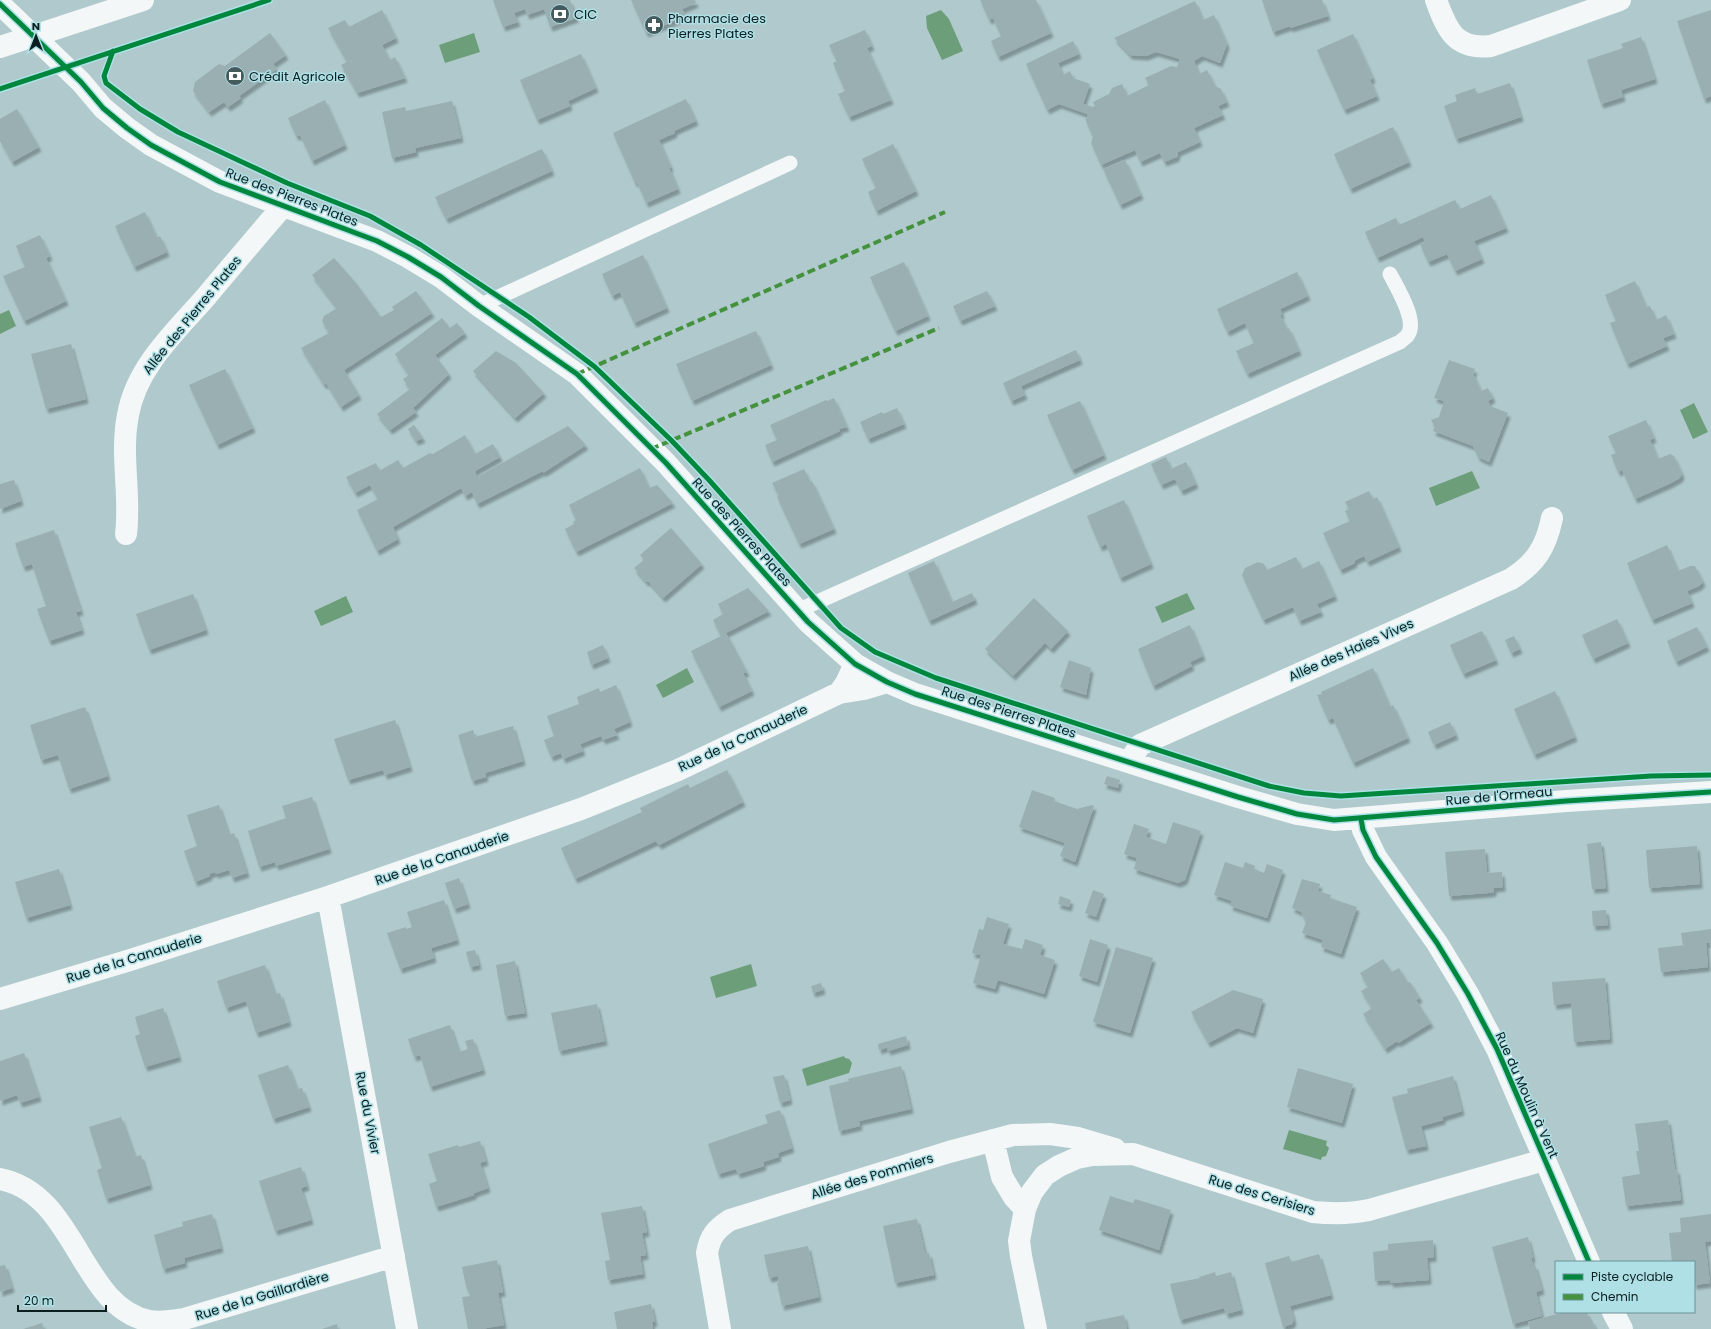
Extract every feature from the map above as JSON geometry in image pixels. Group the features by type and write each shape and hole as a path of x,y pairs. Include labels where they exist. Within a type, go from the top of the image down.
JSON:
{"street":[{"path":"0,47 143,0"},
{"path":"1436,0 1450,32 1464,44 1479,47 1491,46 1620,0"},
{"name":"Rue des Pierres Plates","path":"0,4 82,82 103,108 150,145 220,182 377,240 441,277 479,306 577,374 666,463 797,611 855,664 887,682 915,694 1297,814 1334,820 1362,819"},
{"name":"Allée des Pierres Plates","path":"126,534 128,516 124,452 128,416 134,389 148,366 170,337 284,205"},
{"name":"Allée des Haies Vives","path":"1129,762 1140,744 1511,579 1524,571 1537,558 1546,542 1552,518"},
{"path":"839,692 846,683 855,664"},
{"path":"839,692 864,689 887,682"},
{"name":"Rue de la Canauderie","path":"0,999 128,961 328,897 500,838 678,770 839,692"},
{"name":"Rue de l'Ormeau","path":"1362,819 1558,802 1711,792"},
{"name":"Rue du Moulin à Vent","path":"1362,819 1364,830 1376,857 1438,943 1468,994 1496,1049 1589,1261"},
{"name":"Rue du Vivier","path":"328,897 407,1329"},
{"name":"Allée des Pommiers","path":"720,1329 707,1253 709,1241 720,1227 730,1220 1013,1135 1050,1134 1078,1138 1133,1154"},
{"path":"993,1140 1002,1177 1014,1197 1025,1209"},
{"name":"Rue des Cerisiers","path":"1036,1329 1019,1241 1025,1209 1032,1192 1045,1175 1059,1166 1077,1158 1092,1155 1133,1154 1313,1212 1330,1214 1349,1214 1370,1210 1544,1160"},
{"name":"Rue de la Gaillardière","path":"0,1179 18,1184 43,1202 70,1237 105,1292 132,1314 149,1321 166,1322 184,1319 394,1256"},
{"path":"1614,1313 1622,1329"}],"lane":[{"path":"479,306 790,163"},
{"path":"797,611 1400,342 1408,335 1411,327 1410,316 1390,274"}],"shaded area":[{"path":"941,10 949,19 963,51 942,60 927,28 926,16"},
{"path":"474,33 480,52 445,63 439,45"},
{"path":"9,310 16,326 0,334 0,314"},
{"path":"1694,403 1708,432 1693,439 1680,410"},
{"path":"1472,471 1480,488 1436,506 1429,488"},
{"path":"1187,593 1195,609 1162,623 1155,607"},
{"path":"346,596 353,612 321,626 314,611"},
{"path":"687,668 694,682 663,698 656,685"},
{"path":"751,964 757,986 716,998 710,977"},
{"path":"844,1056 852,1063 849,1073 807,1086 802,1069"},
{"path":"1289,1130 1327,1141 1326,1145 1329,1148 1326,1156 1322,1157 1321,1160 1283,1149"}],"building":[{"name":"CIC","path":"493,0 570,0 576,18 550,27 544,9 527,15 525,9 514,13 518,22 503,27"},
{"name":"Pharmacie des Pierres Plates","path":"631,0 695,0 696,3 682,9 686,16 646,33"},
{"path":"980,0 1036,0 1051,33 998,57 991,41 1001,36 993,18 989,20"},
{"path":"1262,0 1322,0 1328,16 1273,32"},
{"path":"1195,1 1203,20 1214,15 1227,44 1220,63 1202,56 1194,61 1199,74 1207,70 1215,86 1221,89 1227,102 1218,106 1223,115 1194,128 1200,142 1178,152 1177,157 1164,162 1160,153 1140,162 1135,150 1101,165 1091,143 1093,137 1085,119 1088,118 1087,114 1059,104 1047,110 1026,64 1073,41 1079,54 1058,63 1063,75 1070,71 1073,78 1090,84 1083,104 1093,107 1095,106 1093,102 1109,94 1112,88 1122,84 1127,96 1149,85 1145,78 1171,66 1177,67 1180,59 1156,52 1146,56 1130,55 1114,38"},
{"path":"382,10 396,38 382,45 390,60 395,57 405,78 357,93 341,65 347,62 328,28 345,20 349,27"},
{"path":"1711,10 1711,96 1704,99 1677,21"},
{"path":"865,30 872,46 867,48 891,100 849,117 838,94 845,91 833,63 837,61 829,45"},
{"name":"Crédit Agricole","path":"270,33 286,55 273,64 277,69 239,96 241,98 228,107 224,102 209,112 193,91 195,82 219,64 225,66"},
{"path":"1353,34 1373,78 1370,80 1377,96 1344,110 1317,50"},
{"path":"1641,37 1655,79 1621,90 1623,97 1601,104 1587,60 1623,48 1621,44"},
{"path":"581,54 596,88 568,101 570,106 537,120 520,80"},
{"path":"1510,83 1521,117 1456,139 1444,106 1457,101 1455,95 1475,88 1477,94"},
{"path":"686,99 696,121 659,140 671,167 669,168 678,189 646,203 637,182 635,183 613,133"},
{"path":"325,100 345,145 312,161 300,135 296,136 288,118"},
{"path":"452,101 461,138 415,148 416,152 392,158 382,112 405,107 406,111"},
{"path":"17,109 39,147 12,162 0,141 0,119"},
{"path":"1393,127 1409,162 1350,189 1334,154"},
{"path":"893,144 916,191 876,211 868,192 876,188 862,159"},
{"path":"542,149 552,171 446,219 435,197"},
{"path":"1125,160 1141,195 1120,205 1103,169"},
{"path":"1491,195 1506,228 1474,241 1482,259 1455,271 1447,254 1428,262 1420,244 1425,242 1423,237 1377,258 1365,232 1396,218 1399,225 1455,200 1460,209"},
{"path":"145,212 157,238 160,236 167,252 134,267 115,226"},
{"path":"40,235 50,256 46,258 66,301 24,321 3,276 25,267 16,246"},
{"path":"643,255 667,308 634,323 620,292 612,296 602,274"},
{"path":"334,258 356,283 381,317 394,310 392,307 416,291 432,313 344,370 359,395 341,407 326,383 324,385 301,348 329,333 322,321 324,316 337,308 312,275"},
{"path":"904,262 928,316 895,331 870,277"},
{"path":"1297,272 1308,296 1280,309 1282,314 1280,315 1287,329 1289,328 1299,351 1247,374 1236,351 1254,343 1245,323 1227,332 1217,309"},
{"path":"1635,281 1646,307 1650,306 1656,320 1666,315 1674,334 1663,338 1667,346 1627,364 1610,323 1616,321 1605,295"},
{"path":"987,291 995,306 960,321 953,306"},
{"path":"442,318 450,328 457,323 465,333 435,355 449,374 413,408 416,412 390,430 377,414 410,389 403,379 409,375 395,354"},
{"path":"756,331 771,365 692,401 676,364"},
{"path":"71,344 86,399 46,409 31,354"},
{"path":"1076,350 1080,360 1021,386 1025,395 1011,401 1003,383"},
{"path":"496,351 516,363 544,393 515,418 473,371"},
{"path":"1449,360 1475,369 1473,374 1481,391 1488,388 1493,398 1488,401 1490,406 1508,413 1489,462 1478,457 1473,446 1433,431 1435,427 1431,420 1439,417 1444,401 1434,398"},
{"path":"225,369 253,428 217,445 189,385"},
{"path":"834,398 847,427 839,429 840,431 772,462 765,445 777,440 770,425 826,400 827,401"},
{"path":"1080,401 1104,455 1072,470 1047,415"},
{"path":"897,408 904,424 868,439 860,422 882,412 883,414"},
{"path":"1646,420 1654,438 1650,440 1658,459 1670,454 1674,456 1682,474 1680,478 1669,484 1635,499 1622,470 1618,472 1611,455 1616,453 1608,436"},
{"path":"414,425 423,438 416,441 408,429"},
{"path":"568,426 586,445 543,473 543,471 477,504 472,492 465,496 461,488 393,527 398,539 377,551 357,510 378,499 370,485 355,493 346,477 376,463 379,471 398,460 403,468 430,453 433,454 465,435 475,454 493,444 500,457 475,471 477,477"},
{"path":"1166,457 1171,469 1186,462 1196,484 1181,491 1175,479 1161,485 1151,464"},
{"path":"640,468 649,488 657,485 673,503 576,552 565,529 574,524 573,522 576,520 569,505"},
{"path":"804,469 810,482 812,481 834,529 799,544 772,483"},
{"path":"14,480 21,501 0,509 0,484"},
{"path":"1369,491 1373,499 1377,497 1399,547 1367,562 1364,556 1354,561 1355,563 1340,570 1323,533 1350,521 1345,511 1349,509 1345,502"},
{"path":"1124,500 1151,564 1120,578 1106,544 1100,547 1087,516"},
{"path":"671,528 702,564 663,598 634,568 644,560 640,555"},
{"path":"54,530 81,611 76,612 82,630 49,641 37,609 46,606 32,564 23,567 15,543"},
{"path":"1667,545 1678,571 1690,566 1695,566 1703,582 1699,586 1687,591 1692,603 1652,620 1627,563"},
{"path":"1296,557 1302,569 1319,561 1335,596 1317,604 1321,612 1299,621 1293,607 1263,620 1242,575 1245,568 1258,562 1264,564 1267,570"},
{"path":"934,561 952,602 972,593 975,600 929,621 908,573"},
{"path":"748,588 769,611 726,633 747,672 743,673 752,691 719,707 691,651 721,636 713,620 723,614 718,604"},
{"path":"193,594 206,630 149,650 136,614"},
{"path":"1034,598 1068,631 1051,649 1045,643 1013,676 985,649"},
{"path":"1617,619 1628,643 1593,659 1582,635"},
{"path":"1190,625 1203,656 1190,662 1192,666 1153,686 1138,649"},
{"path":"1697,627 1707,647 1676,662 1667,641"},
{"path":"1482,631 1496,660 1463,674 1450,645"},
{"path":"1514,636 1520,649 1511,653 1505,640"},
{"path":"603,645 608,658 591,665 587,652"},
{"path":"1069,660 1091,668 1086,695 1060,687"},
{"path":"1373,668 1390,707 1393,705 1408,738 1353,763 1333,718 1328,720 1317,695 1322,694 1321,692"},
{"path":"616,685 630,722 614,729 617,735 603,740 601,736 580,744 583,751 563,759 561,753 551,757 544,740 554,736 547,716 579,704 577,697 599,688 600,692"},
{"path":"1555,691 1575,737 1534,755 1514,709"},
{"path":"85,707 108,776 69,789 58,755 41,760 30,725"},
{"path":"395,720 410,767 385,775 383,770 348,780 334,739"},
{"path":"1450,722 1456,735 1434,745 1428,732"},
{"path":"513,726 523,761 485,773 486,777 472,781 458,735 473,730 475,737"},
{"path":"727,770 743,802 659,845 656,841 575,879 561,848 642,812 640,808 688,784 690,788"},
{"path":"1107,776 1120,780 1118,788 1104,784"},
{"path":"1032,790 1055,798 1054,801 1077,809 1092,805 1094,806 1075,862 1060,856 1065,843 1019,827"},
{"path":"312,797 329,849 276,866 275,862 259,867 248,831 286,818 282,806"},
{"path":"219,805 229,835 234,833 247,873 232,878 229,870 216,874 215,872 209,874 210,876 195,882 184,851 197,846 187,815"},
{"path":"1173,822 1201,831 1185,880 1178,883 1134,869 1137,858 1124,854 1134,824 1149,829 1146,837 1166,844"},
{"path":"1601,842 1606,888 1592,889 1587,844"},
{"path":"1697,846 1700,884 1649,888 1646,850"},
{"path":"1485,849 1487,873 1502,872 1503,887 1494,888 1494,892 1488,893 1449,896 1445,852"},
{"path":"1225,862 1243,868 1245,862 1255,866 1254,869 1264,873 1267,864 1283,870 1267,918 1230,906 1232,901 1214,895"},
{"path":"59,869 70,905 26,918 15,882"},
{"path":"459,878 468,904 454,909 445,883"},
{"path":"1302,879 1320,884 1318,891 1331,895 1330,898 1357,907 1341,954 1321,947 1323,940 1302,933 1306,922 1301,912 1292,908"},
{"path":"1093,890 1104,894 1096,917 1085,913"},
{"path":"1060,896 1071,900 1069,907 1058,904"},
{"path":"444,900 457,940 431,948 434,958 400,969 387,933 406,927 406,929 412,927 407,912"},
{"path":"1606,910 1608,925 1593,926 1592,911"},
{"path":"987,917 1009,924 1003,944 1022,949 1025,939 1043,945 1040,955 1055,960 1044,994 998,980 995,989 973,983 981,955 972,953 979,929 983,930"},
{"path":"1711,929 1711,949 1709,943 1706,943 1708,967 1661,972 1658,948 1696,944 1683,945 1681,933"},
{"path":"1090,939 1108,945 1097,982 1079,976"},
{"path":"1116,947 1153,958 1130,1033 1093,1022"},
{"path":"475,950 479,965 470,967 466,952"},
{"path":"1383,959 1392,972 1399,968 1408,983 1410,982 1420,998 1416,1000 1431,1023 1385,1049 1363,1014 1372,1008 1361,991 1368,987 1360,973"},
{"path":"515,961 525,1013 505,1016 496,965"},
{"path":"265,965 275,994 280,993 289,1022 256,1033 246,1001 226,1008 217,981"},
{"path":"1605,978 1610,1039 1574,1042 1571,1003 1554,1005 1552,982"},
{"path":"821,983 823,990 813,993 811,986"},
{"path":"1233,990 1263,999 1253,1033 1237,1028 1208,1043 1191,1012"},
{"path":"597,1004 605,1041 559,1051 551,1013"},
{"path":"163,1008 179,1057 145,1067 135,1036 140,1034 135,1017"},
{"path":"450,1025 459,1052 468,1049 465,1041 473,1039 483,1070 430,1087 420,1055 414,1057 408,1039"},
{"path":"906,1036 908,1045 888,1051 887,1047 879,1050 878,1044"},
{"path":"24,1053 39,1097 20,1103 17,1095 0,1101 0,1061"},
{"path":"288,1065 297,1089 302,1088 309,1107 273,1119 258,1075"},
{"path":"901,1066 911,1109 859,1121 860,1126 839,1131 829,1086 849,1081 848,1079"},
{"path":"1298,1068 1353,1084 1342,1123 1287,1107"},
{"path":"784,1075 790,1100 780,1103 773,1077"},
{"path":"1453,1076 1462,1111 1443,1117 1443,1120 1421,1126 1426,1146 1406,1150 1392,1097 1408,1093 1407,1089"},
{"path":"780,1110 792,1148 778,1153 779,1157 763,1162 764,1166 738,1174 736,1169 718,1174 708,1144 768,1123 765,1115"},
{"path":"121,1117 135,1157 141,1155 150,1185 106,1199 97,1170 102,1168 89,1127"},
{"path":"1668,1120 1681,1200 1626,1206 1622,1177 1640,1174 1636,1151 1639,1151 1635,1124"},
{"path":"480,1141 486,1161 480,1163 488,1188 474,1193 474,1195 436,1207 429,1184 437,1181 428,1154 458,1145 459,1147"},
{"path":"301,1167 307,1186 301,1188 311,1220 275,1231 259,1181"},
{"path":"1110,1196 1133,1203 1135,1199 1171,1210 1159,1250 1099,1230"},
{"path":"642,1206 647,1232 642,1233 646,1255 640,1256 643,1274 608,1280 605,1261 610,1260 601,1213"},
{"path":"212,1214 221,1248 184,1258 185,1263 163,1269 154,1235 183,1226 182,1222"},
{"path":"1711,1214 1711,1241 1705,1242 1710,1283 1695,1285 1695,1261 1672,1261 1669,1233 1681,1232 1680,1218"},
{"path":"917,1219 925,1253 929,1253 934,1275 895,1283 883,1226"},
{"path":"1528,1237 1533,1258 1531,1258 1533,1265 1535,1265 1542,1290 1536,1292 1542,1316 1513,1324 1492,1247"},
{"path":"1433,1240 1434,1257 1427,1258 1429,1280 1391,1283 1390,1280 1375,1281 1373,1252 1388,1250 1388,1244"},
{"path":"808,1246 819,1297 782,1306 777,1283 779,1282 778,1276 769,1278 764,1255"},
{"path":"1319,1254 1331,1295 1290,1306 1294,1320 1292,1324 1283,1327 1265,1263 1289,1256 1291,1262"},
{"path":"497,1260 503,1292 498,1293 504,1325 481,1329 468,1329 462,1297 470,1296 469,1289 467,1290 462,1267"},
{"path":"5,1265 12,1288 0,1292 0,1266"},
{"path":"1215,1272 1216,1276 1231,1272 1241,1310 1226,1314 1224,1308 1180,1320 1170,1284 1200,1278 1199,1277"},
{"path":"651,1304 655,1322 652,1322 653,1329 617,1329 614,1312"},
{"path":"1560,1313 1587,1313 1590,1321 1592,1320 1596,1329 1530,1329 1528,1322"},
{"path":"1124,1315 1127,1329 1086,1329 1085,1323"},
{"path":"42,1323 44,1329 23,1329"},
{"path":"337,1324 338,1329 322,1329"}],"marked path":[{"path":"577,374 945,212"},
{"path":"651,449 939,328"}],"cycle path":[{"path":"0,89 269,0"},
{"path":"0,4 81,82 103,108 151,145 220,182 377,241 408,257 441,277 479,306 577,374 666,463 808,622 855,664 887,682 915,694 1238,797 1297,814 1334,820 1566,801 1711,792"},
{"path":"113,51 104,76 106,83 140,109 178,132 287,183 370,216 421,245 529,317 595,367 671,440 709,480 841,628 875,652 936,678 1269,786 1304,793 1341,796 1651,776 1711,775"},
{"path":"1361,819 1363,830 1376,857 1437,943 1468,994 1497,1049 1589,1261"}],"place":[{"name":"CIC","path":"560,14"},
{"name":"Pharmacie des Pierres Plates","path":"654,25"},
{"name":"Crédit Agricole","path":"235,76"}]}
